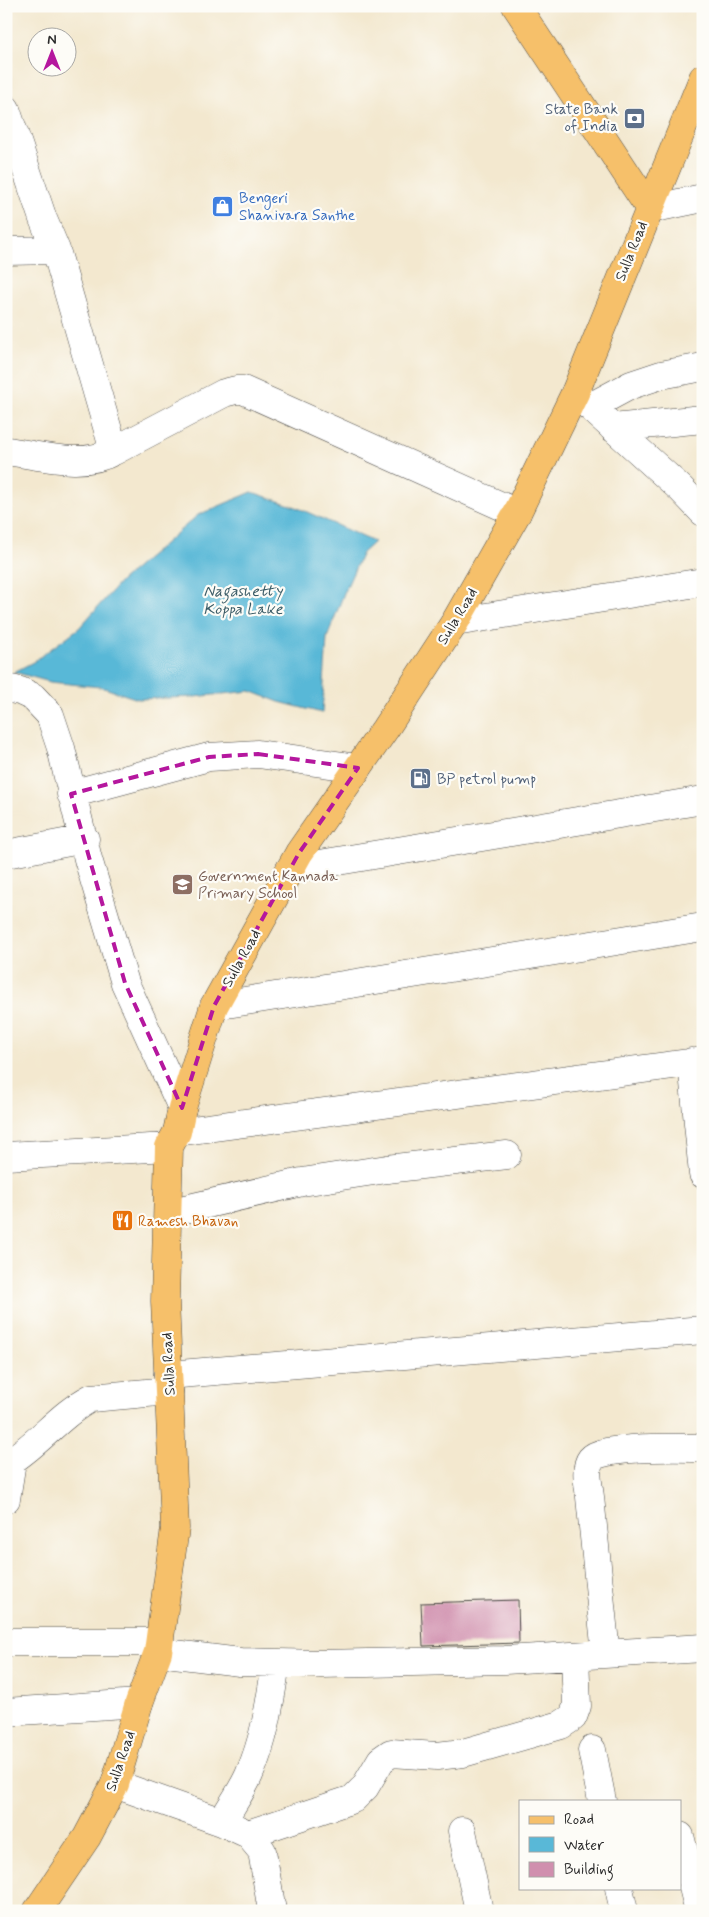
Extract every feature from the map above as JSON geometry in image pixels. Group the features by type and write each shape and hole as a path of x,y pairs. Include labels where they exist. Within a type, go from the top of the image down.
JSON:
{"main road":[{"path":"516,6 650,209"},
{"name":"Sulla Road","path":"37,1911 87,1838 115,1784 139,1702 159,1647 175,1528 165,1301 168,1213 176,1129 214,1006 299,853 455,622 582,400 647,213 700,88"}],"street":[{"path":"6,109 43,219 56,250 114,451"},
{"path":"650,209 703,198"},
{"path":"6,251 56,250"},
{"path":"582,400 661,376 703,367"},
{"path":"6,451 88,460 104,457 224,393 243,390 517,513"},
{"path":"582,400 613,428 692,486 703,512"},
{"path":"613,428 703,418"},
{"path":"455,622 703,582"},
{"path":"6,688 20,691 33,697 50,715 61,748 71,794 85,839 88,859 125,983 176,1129"},
{"path":"71,794 209,758 258,754 358,768"},
{"path":"290,869 703,800"},
{"path":"6,854 85,839"},
{"path":"214,1006 703,927"},
{"path":"6,1156 176,1129 697,1062 703,1174"},
{"path":"168,1213 302,1182 387,1169 506,1155"},
{"path":"6,1499 9,1463 23,1454 79,1404 91,1398 169,1383 703,1330"},
{"path":"606,1654 588,1474 590,1460 596,1454 619,1450 703,1448"},
{"path":"6,1642 159,1647 240,1662 321,1664 575,1656 703,1648"},
{"path":"248,1834 353,1799 366,1787 381,1760 391,1753 437,1756 463,1753 561,1725 573,1717 577,1706 575,1656"},
{"path":"222,1822 248,1777 259,1751 267,1720 276,1663"},
{"path":"6,1712 139,1702"},
{"path":"592,1750 602,1800"},
{"path":"115,1784 222,1822 248,1834 262,1850 272,1911"},
{"path":"462,1831 479,1911"},
{"path":"682,1844 699,1911"},
{"path":"620,1890 624,1911"}],"highlighted area":[{"path":"258,754 358,768 299,853 214,1006 182,1108 125,983 71,794 209,757"}],"water":[{"name":"Nagashetty Koppa Lake","path":"252,492 296,507 374,542 362,553 327,638 322,713 279,702 250,691 194,697 138,699 101,687 50,682 14,672 33,662 79,628 121,581 198,515"}],"building":[{"path":"518,1600 519,1643 423,1646 421,1603"}],"place":[{"name":"State Bank of India","path":"634,118"},
{"name":"Bengeri Shanivara Santhe","path":"223,207"},
{"name":"BP petrol pump","path":"421,779"},
{"name":"Government Kannada Primary School","path":"182,885"},
{"name":"Ramesh Bhavan","path":"122,1221"}]}
